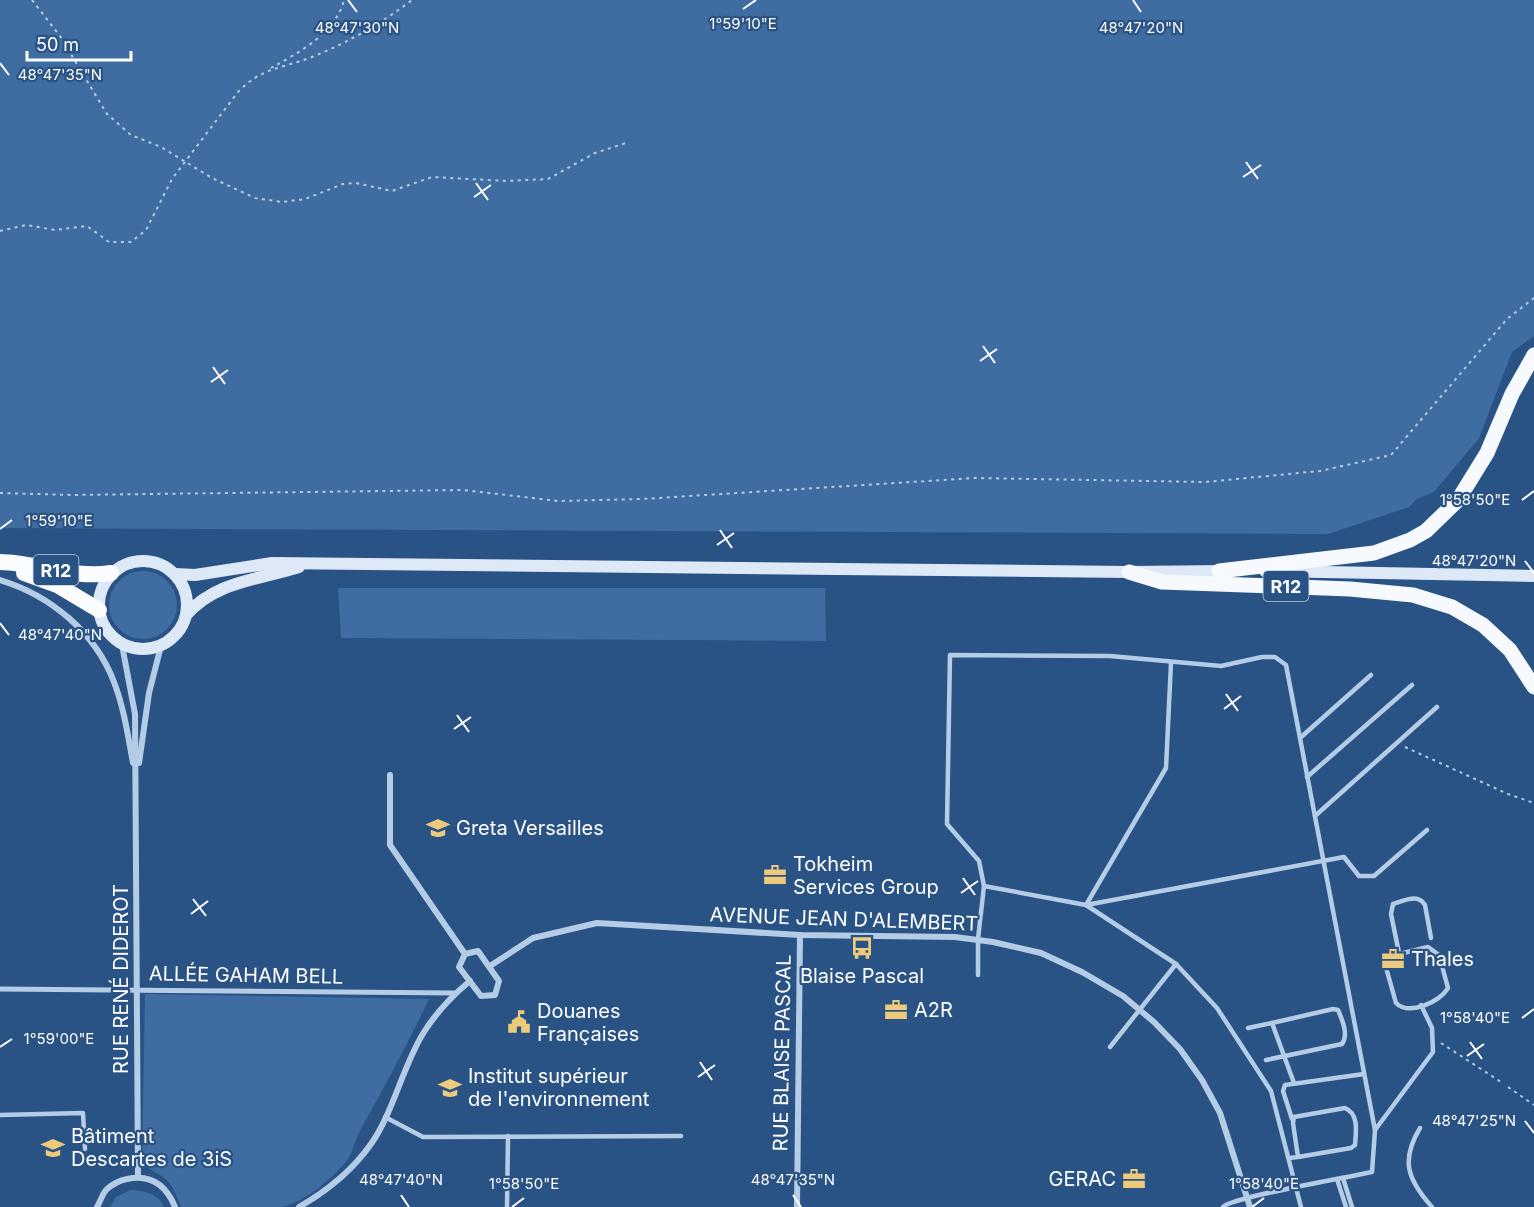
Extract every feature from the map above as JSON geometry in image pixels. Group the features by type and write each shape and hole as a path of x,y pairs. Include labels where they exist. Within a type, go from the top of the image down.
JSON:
{"highway":[{"name":"R12","path":"0,564 36,565 80,575 111,573"},
{"path":"0,564 42,578 99,610"}],"main road":[{"name":"R12","path":"1219,571 1374,553 1410,540 1426,531 1458,500 1487,453 1512,394 1534,355"},
{"path":"144,560 166,567 176,574 187,597 184,625 174,637 161,646 141,650 122,645 111,636 102,624 99,610 101,590 111,573 121,566 144,560"},
{"name":"R12","path":"176,574 195,575 272,563 1534,576"},
{"path":"186,615 197,603 225,587 308,564"},
{"name":"R12","path":"1129,573 1162,582 1350,589 1413,595 1452,607 1483,625 1510,650 1534,687"}],"street":[{"path":"0,579 27,589 51,603 83,632 101,656 118,694 137,782"},
{"path":"122,645 135,714 137,782"},
{"path":"137,782 149,693 161,646"},
{"path":"390,775 390,844 465,954"},
{"name":"RUE RENÉ DIDEROT","path":"137,782 138,1177"},
{"name":"AVENUE JEAN D'ALEMBERT","path":"490,966 532,938 597,923 800,935 955,937 978,939 1041,953 1082,972 1122,996 1154,1022 1180,1049 1202,1080 1220,1113 1250,1207"},
{"name":"RUE BLAISE PASCAL","path":"797,1207 800,935"},
{"path":"478,951 490,966 500,981 495,995 481,996 459,967 465,954 478,951"},
{"path":"299,1207 324,1192 344,1174 371,1143 424,1032 455,993 470,981"},
{"name":"ALLÉE GAHAM BELL","path":"0,989 455,993"},
{"path":"97,1207 107,1190 121,1180 138,1177 154,1180 167,1191 175,1207"}],"lane":[{"path":"978,975 978,939 984,886 979,861 947,824 950,655 1110,656 1221,666 1262,657 1275,657 1286,665 1375,1130 1372,1172 1248,1197 1227,1203 1223,1207"},
{"path":"1086,906 1166,768 1171,663"},
{"path":"1300,738 1371,675"},
{"path":"1308,777 1412,685"},
{"path":"1315,816 1437,707"},
{"path":"1086,906 1344,856 1359,876 1374,876 1427,830"},
{"path":"984,886 1086,906 1176,964 1217,1008 1271,1091 1301,1207"},
{"path":"1399,953 1391,914 1393,904 1417,898 1422,900 1425,904 1431,938"},
{"path":"1428,947 1439,955 1448,988 1437,1000 1421,1005 1407,1009 1401,1008 1396,1003 1385,964 1387,957 1428,947"},
{"path":"1110,1047 1176,964"},
{"path":"1375,1130 1433,1053 1432,1028 1421,1005"},
{"path":"1248,1028 1333,1009 1340,1013 1346,1035 1342,1044 1284,1054 1266,1060"},
{"path":"1272,1023 1293,1083"},
{"path":"1298,1157 1292,1119 1283,1091 1285,1085 1364,1074"},
{"path":"1289,1158 1350,1148 1355,1145 1355,1116 1351,1110 1345,1108 1292,1119"},
{"path":"0,1115 83,1113 85,1149"},
{"path":"385,1117 423,1137 681,1136"},
{"path":"1420,1128 1407,1154 1409,1168 1416,1187 1432,1207"},
{"path":"507,1207 508,1136"},
{"path":"1340,1179 1346,1207"},
{"path":"1340,1179 1352,1207"}],"path":[{"path":"32,0 60,36 107,114 131,135 161,147 184,162 255,198 282,202 305,199 343,184 356,183 392,191 432,177 507,181 548,179 595,153 626,143"},
{"path":"0,231 26,225 55,230 87,226 109,242 131,242 146,230 172,179 238,92 250,80 304,49 327,28 342,9 344,0"},
{"path":"267,70 311,57 384,21 412,0"},
{"path":"0,493 72,495 464,490 558,501 642,499 975,478 1205,482 1320,471 1391,455 1507,319 1534,298"},
{"path":"1396,744 1508,795 1534,803"},
{"path":"1433,1038 1501,1082"},
{"path":"1508,1087 1534,1105"}],"shaded area":[{"path":"0,0 1534,0 1534,336 1512,352 1479,438 1434,492 1417,499 1409,507 1328,534 0,528"},
{"path":"143,571 156,574 167,581 174,592 177,605 174,618 167,629 156,636 143,639 130,636 119,629 112,618 109,605 112,592 119,581 130,574"},
{"path":"338,588 825,588 826,641 341,638"},
{"path":"145,994 429,999 346,1162 325,1182 301,1199 283,1207 181,1207 171,1185 157,1173 142,1165"},
{"path":"131,1190 150,1194 164,1207 110,1207 116,1197"}],"place":[{"name":"Greta Versailles","path":"438,828"},
{"name":"Tokheim Services Group","path":"775,875"},
{"name":"Blaise Pascal","path":"862,948"},
{"name":"Thales","path":"1393,959"},
{"name":"A2R","path":"896,1010"},
{"name":"Douanes Françaises","path":"519,1022"},
{"name":"Institut supérieur de l'environnement","path":"450,1088"},
{"name":"Bâtiment Descartes de 3iS","path":"53,1148"},
{"name":"GERAC","path":"1134,1179"}]}
